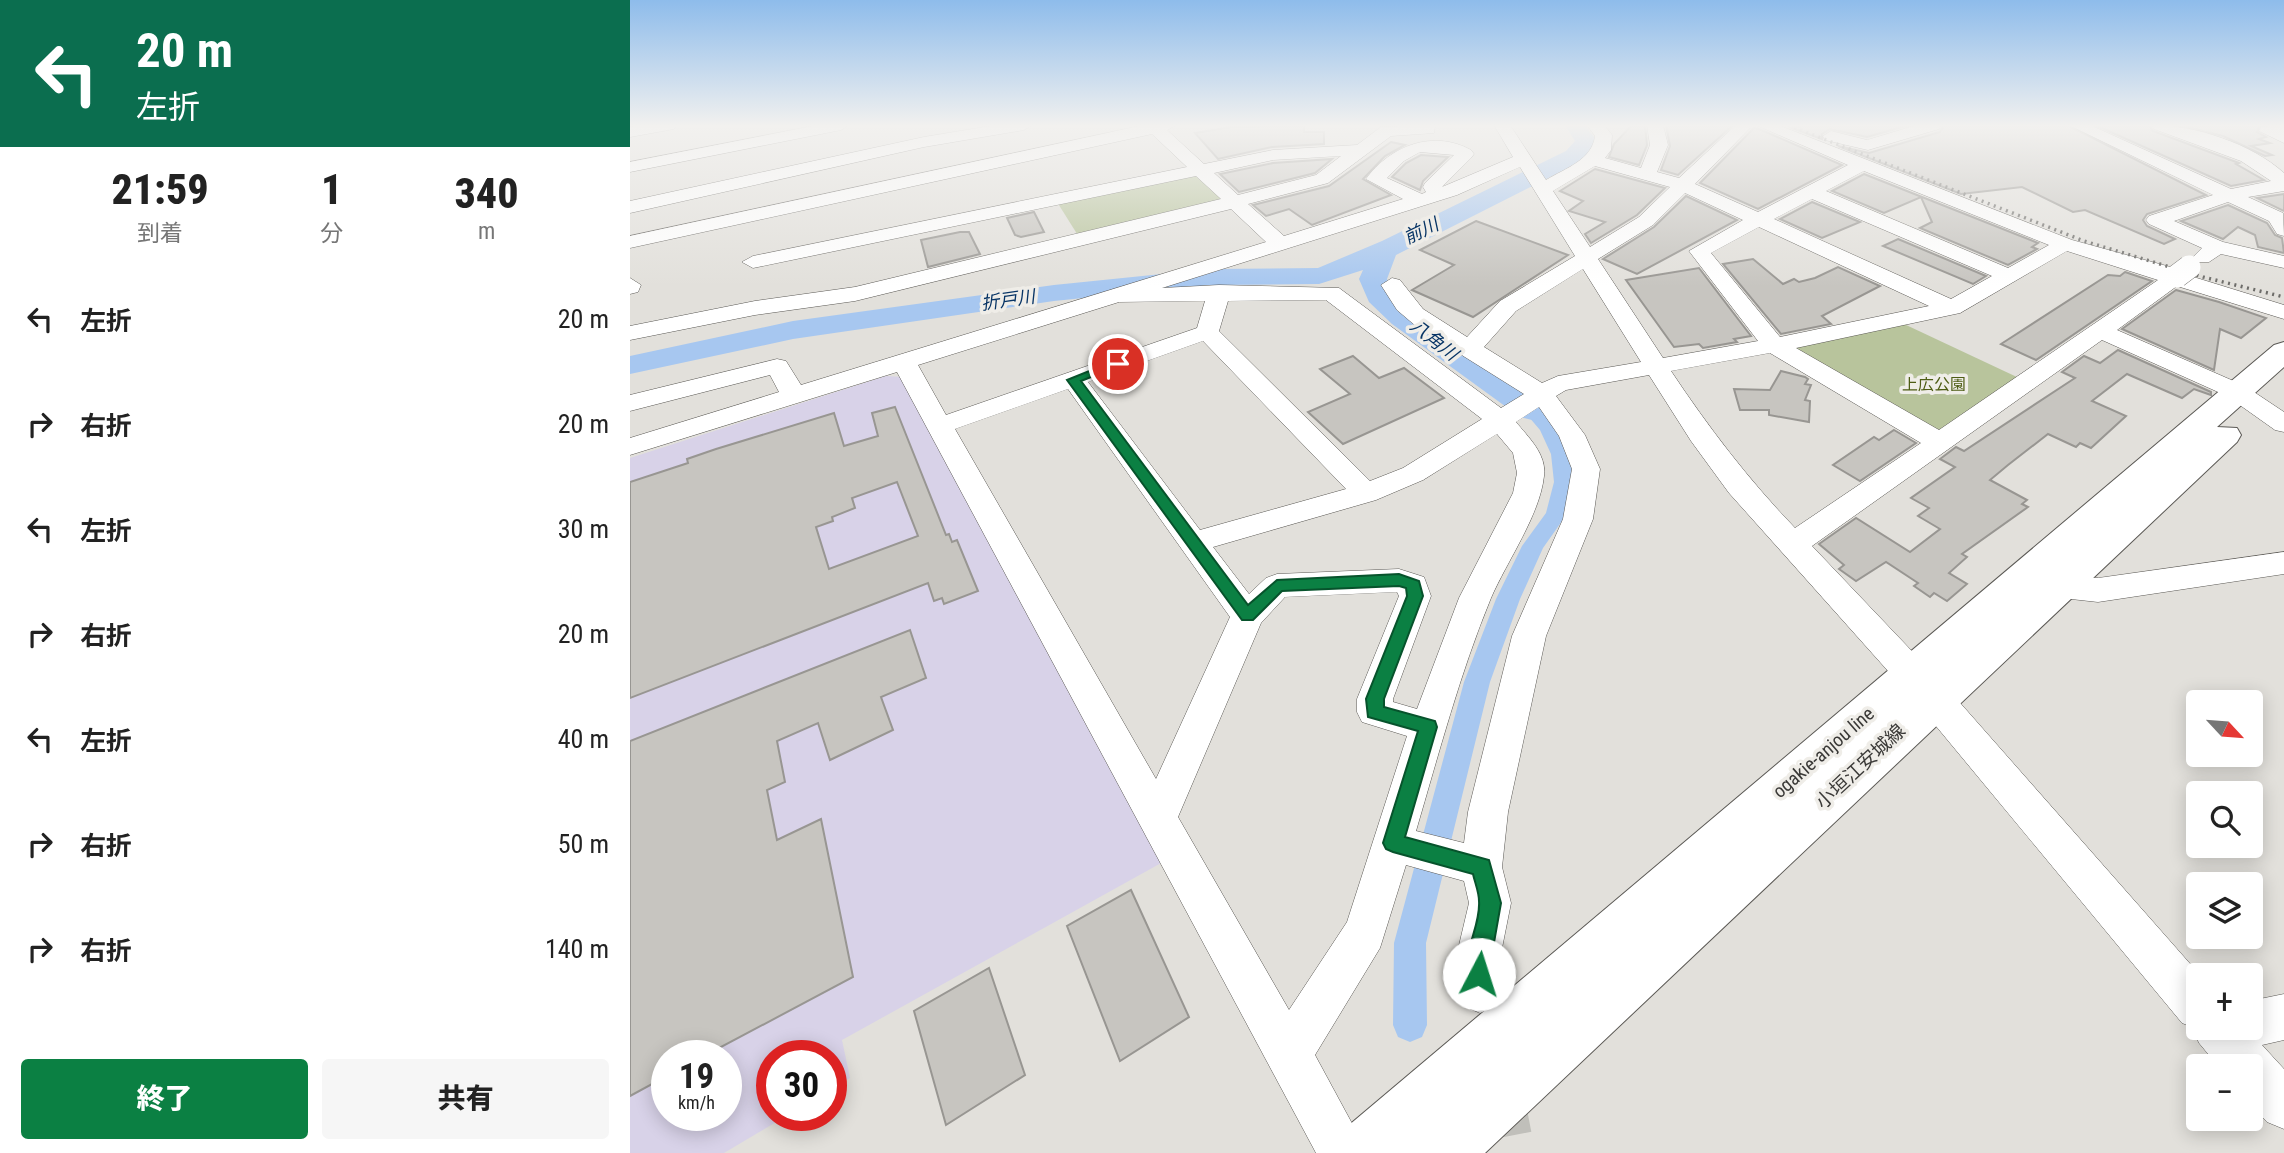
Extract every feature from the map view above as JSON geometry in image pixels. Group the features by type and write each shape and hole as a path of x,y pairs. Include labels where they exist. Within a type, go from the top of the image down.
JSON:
{"main road":[{"name":"ogakie-anjou line","path":"1364,1153 2266,400 2284,351"},
{"name":"小垣江安城線","path":"1440,1153 1923,686 2055,587 2266,400"}],"street":[{"path":"630,207 760,179"},
{"path":"630,242 915,179"},
{"path":"753,262 1156,179"},
{"path":"1209,179 1280,244"},
{"path":"630,333 755,308 855,294 1319,179"},
{"path":"1216,279 1280,244 1429,197 1517,179"},
{"path":"1537,179 1716,455 1792,545 1923,686 2186,981"},
{"path":"1661,179 1683,185 1952,308"},
{"path":"1470,348 1507,306 1646,221 1689,179"},
{"path":"1834,179 1699,251 1774,345 1939,442"},
{"path":"1900,179 2065,244 2180,274 2284,312"},
{"path":"2195,179 2276,217 2284,230"},
{"path":"750,181 755,308"},
{"path":"2283,184 2231,195 2156,220 2217,247 2284,262"},
{"path":"1810,191 2009,276"},
{"path":"1195,542 1366,493 1413,474 1558,384 1774,345 1952,308 2065,244"},
{"path":"1792,545 2217,247"},
{"path":"1207,332 1216,279"},
{"path":"630,447 1119,295 1216,279 1331,293 1503,417 1526,452 1531,473 1527,493 1475,598 1428,727 1401,846 1365,933 1287,1056"},
{"path":"1358,312 1395,294 1436,328 1541,394 1572,435 1586,470 1578,519 1529,636 1488,812 1470,864 1490,903 1478,958 1480,990"},
{"path":"2100,331 2266,400"},
{"path":"939,426 1207,332"},
{"path":"1207,332 1366,493"},
{"path":"904,362 1343,1153"},
{"path":"630,403 777,366 793,396"},
{"path":"1074,380 1247,616"},
{"path":"2055,587 2098,590 2284,564"},
{"path":"1158,818 1247,616 1277,586 1399,580 1413,585 1415,596 1375,699 1375,712 1428,727"},
{"path":"1401,846 1470,864"},
{"path":"2263,1019 2284,1017"},
{"path":"2263,1082 2284,1105"}],"shaded area":[{"path":"886,376 903,377 1163,862 842,1040 756,1040 756,1131 761,1131 724,1153 630,1153 630,458"}],"green space":[{"path":"1177,179 1201,179 1222,199 1079,237 1057,202"},
{"name":"上広公園","path":"1904,324 2019,378 1942,431 1932,431 1794,351 1795,345"}],"building":[{"path":"1225,179 1292,179 1239,192"},
{"path":"1339,179 1363,179 1391,195 1312,225 1289,209 1266,216 1253,205 1329,186"},
{"path":"1396,179 1425,179 1420,190"},
{"path":"1579,179 1631,179 1665,188 1637,215 1591,243 1585,234 1605,222 1569,211 1583,201 1560,191"},
{"path":"1704,179 1816,179 1758,209 1700,183"},
{"path":"1855,179 1876,179 2038,243 2032,247 2037,249 2008,265 1920,228 1932,222 1921,197 1884,213 1832,191"},
{"path":"1922,179 2174,179 2206,195 2147,214 2143,220 2147,226 2175,239 2164,244 2085,210 2073,212 2022,187 1961,194"},
{"path":"2215,179 2264,180 2231,186"},
{"path":"2284,194 2284,211 2257,198"},
{"path":"1686,196 1737,220 1637,274 1603,259 1654,227"},
{"path":"1812,202 1860,222 1822,238 1780,219"},
{"path":"2228,205 2267,223 2275,235 2282,238 2284,253 2258,247 2255,235 2238,227 2223,239 2181,221"},
{"path":"1034,212 1044,232 1021,237 1015,235 1007,218"},
{"path":"1476,221 1568,255 1473,317 1412,290 1454,265 1420,250"},
{"path":"969,232 980,254 928,267 921,240"},
{"path":"1898,239 1986,276 1973,284 1883,246"},
{"path":"1753,259 1783,284 1794,279 1799,282 1815,278 1838,267 1880,286 1822,316 1831,324 1781,334 1723,264"},
{"path":"1699,268 1751,336 1734,339 1737,342 1703,348 1699,344 1674,347 1626,280"},
{"path":"2125,272 2152,281 2036,360 2001,344 2108,275 2120,276"},
{"path":"2176,290 2266,318 2241,338 2220,329 2214,370 2122,329"},
{"path":"2118,350 2211,392 2211,395 2194,389 2182,398 2127,374 2092,401 2126,416 2091,448 2080,443 2076,447 2048,434 2008,465 1990,480 2027,500 2022,504 2028,507 1962,554 1967,557 1949,573 1967,584 1947,601 1934,593 1930,597 1914,586 1918,583 1886,562 1856,581 1839,569 1844,565 1819,544 1856,518 1910,552 1940,529 1918,516 1929,508 1911,498 1955,467 1940,459 1956,447 1964,451 2075,378 2062,372 2084,356 2100,363"},
{"path":"1353,356 1379,378 1404,368 1444,398 1343,444 1308,412 1350,394 1320,369"},
{"path":"1781,371 1808,379 1805,384 1811,385 1805,400 1810,401 1809,422 1769,415 1769,410 1740,410 1734,389 1770,390"},
{"path":"895,407 946,535 949,534 952,542 957,540 978,591 944,604 942,598 934,601 928,583 630,698 630,482 688,463 687,459 716,449 834,413 844,446 878,436 872,413","holes":["897,482 918,536 829,569 816,527 855,508 852,498"]},
{"path":"1894,430 1916,443 1860,481 1833,465 1874,437 1879,440"},
{"path":"910,630 926,678 881,697 893,730 830,760 818,723 777,741 785,782 767,790 777,840 821,819 853,977 734,1040 651,1040 651,1085 630,1096 630,741"},
{"path":"1131,890 1189,1017 1120,1061 1067,926"},
{"path":"989,968 1025,1075 946,1125 914,1011"}],"waterway":[{"name":"前川","path":"1385,250 1528,179"},
{"name":"折戸川","path":"630,365 793,330 1054,293 1211,277 1319,276 1343,269 1385,250"},
{"name":"八角川","path":"1385,250 1373,279 1379,296 1402,318 1532,410"},
{"path":"1410,1025 1410,943 1426,872 1477,682 1508,599 1533,546 1556,514 1564,482 1561,454 1549,428 1532,410"}],"tunnel":[{"path":"1500,1091 1512,1153"}],"railway":[{"path":"1925,179 2084,241 2203,277 2284,297"}],"route":[{"path":"1118,364 1074,380 1247,616 1277,586 1399,580 1413,585 1415,596 1375,699 1375,712 1428,727 1393,843 1481,867 1490,903 1478,958 1479,974"}]}
